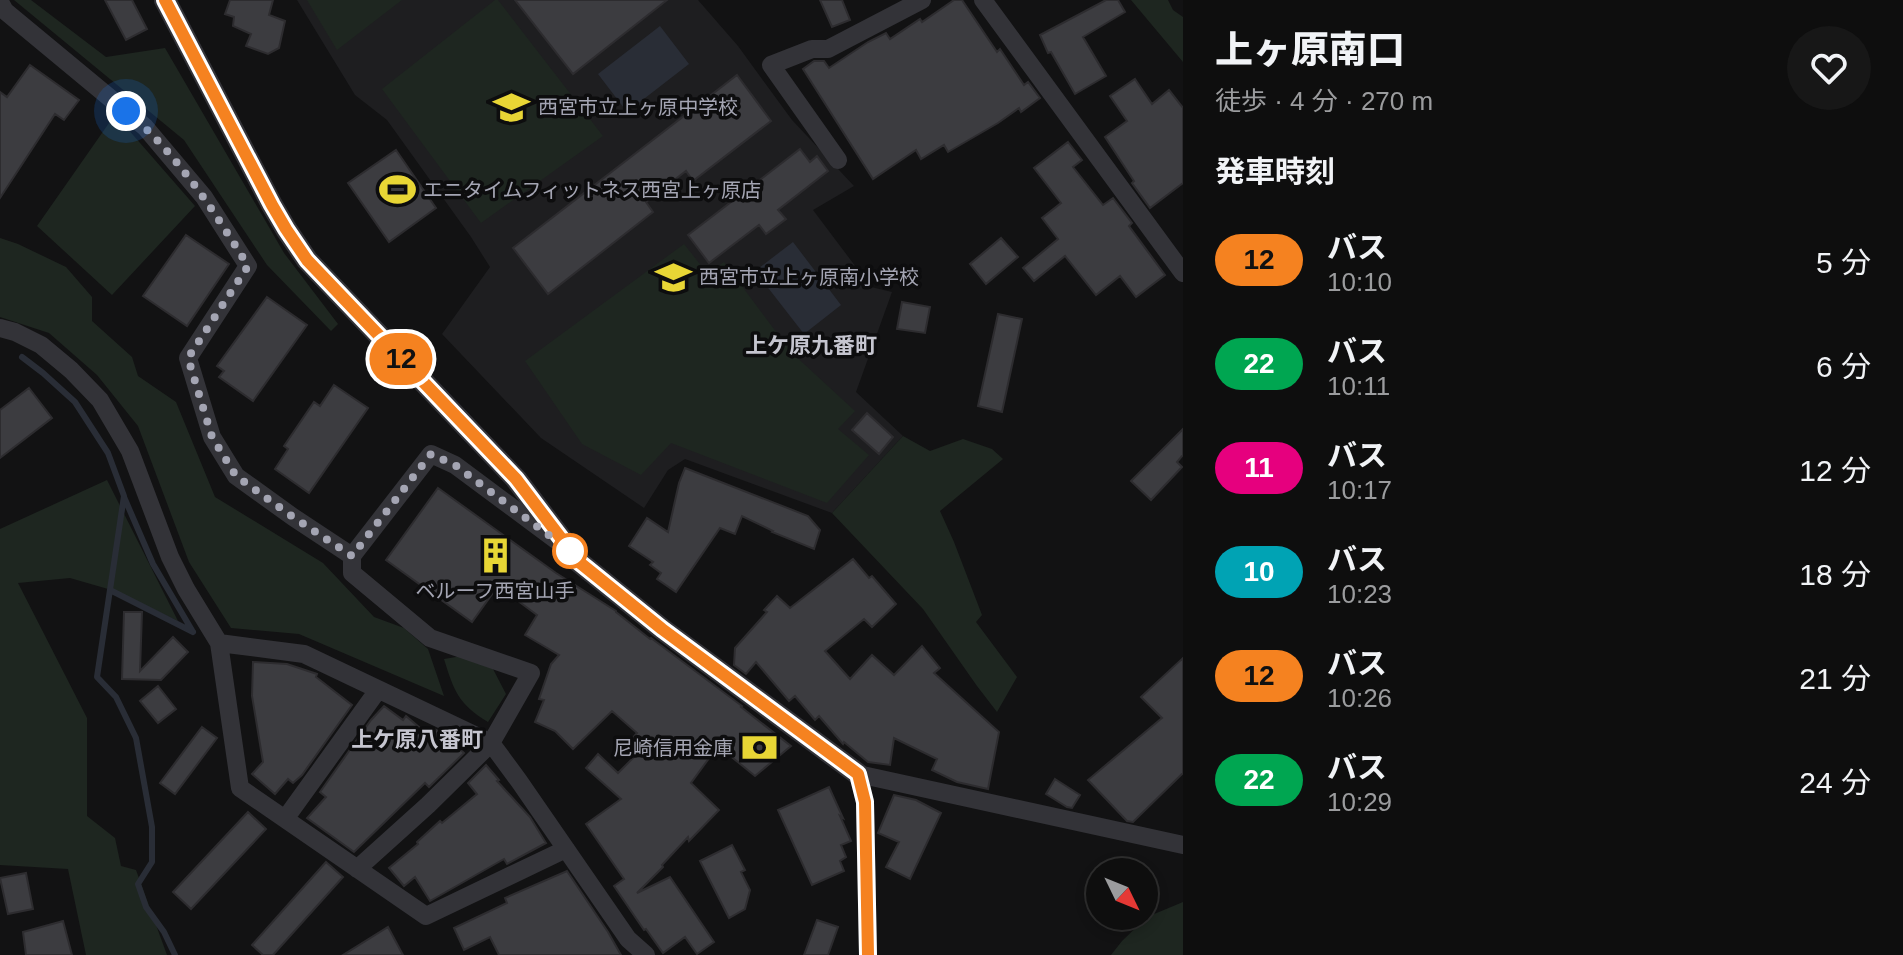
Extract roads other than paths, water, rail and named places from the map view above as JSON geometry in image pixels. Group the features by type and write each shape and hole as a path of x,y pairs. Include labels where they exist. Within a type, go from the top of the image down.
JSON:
{"street":[{"path":"165,0 272,205 307,260 516,479 579,562 662,629 858,774 1183,845"},
{"path":"838,160 771,65 812,49 828,49 922,0"},
{"path":"983,0 1183,273"},
{"path":"0,2 5,11 145,127 204,197 241,254 248,266 188,358 212,437 236,476 352,556"},
{"path":"0,345 7,330 41,345 100,400 130,451 170,557 219,643 240,788 426,916 566,849"},
{"path":"357,869 491,743 531,673 430,638 352,573 352,556 431,454 455,465 568,549"},
{"path":"219,643 304,654 491,743 628,939 646,955"},
{"path":"285,819 378,690"},
{"path":"858,774 865,802 868,955"}],"waterway":[{"path":"22,357 75,402 108,453 124,496 97,677 116,697 136,738 152,827 152,862 138,884 146,907 164,932 175,955"},
{"path":"124,497 153,564 193,632"},
{"path":"110,590 193,632"}],"place":[{"name":"西宮市立上ヶ原中学校","path":"512,107"},
{"name":"エニタイムフィットネス西宮上ヶ原店","path":"397,190"},
{"name":"西宮市立上ヶ原南小学校","path":"673,277"},
{"name":"ベルーフ西宮山手","path":"495,556"},
{"name":"尼崎信用金庫","path":"759,748"}],"district":[{"name":"上ケ原九番町","path":"811,345"},
{"name":"上ケ原八番町","path":"417,739"}]}
